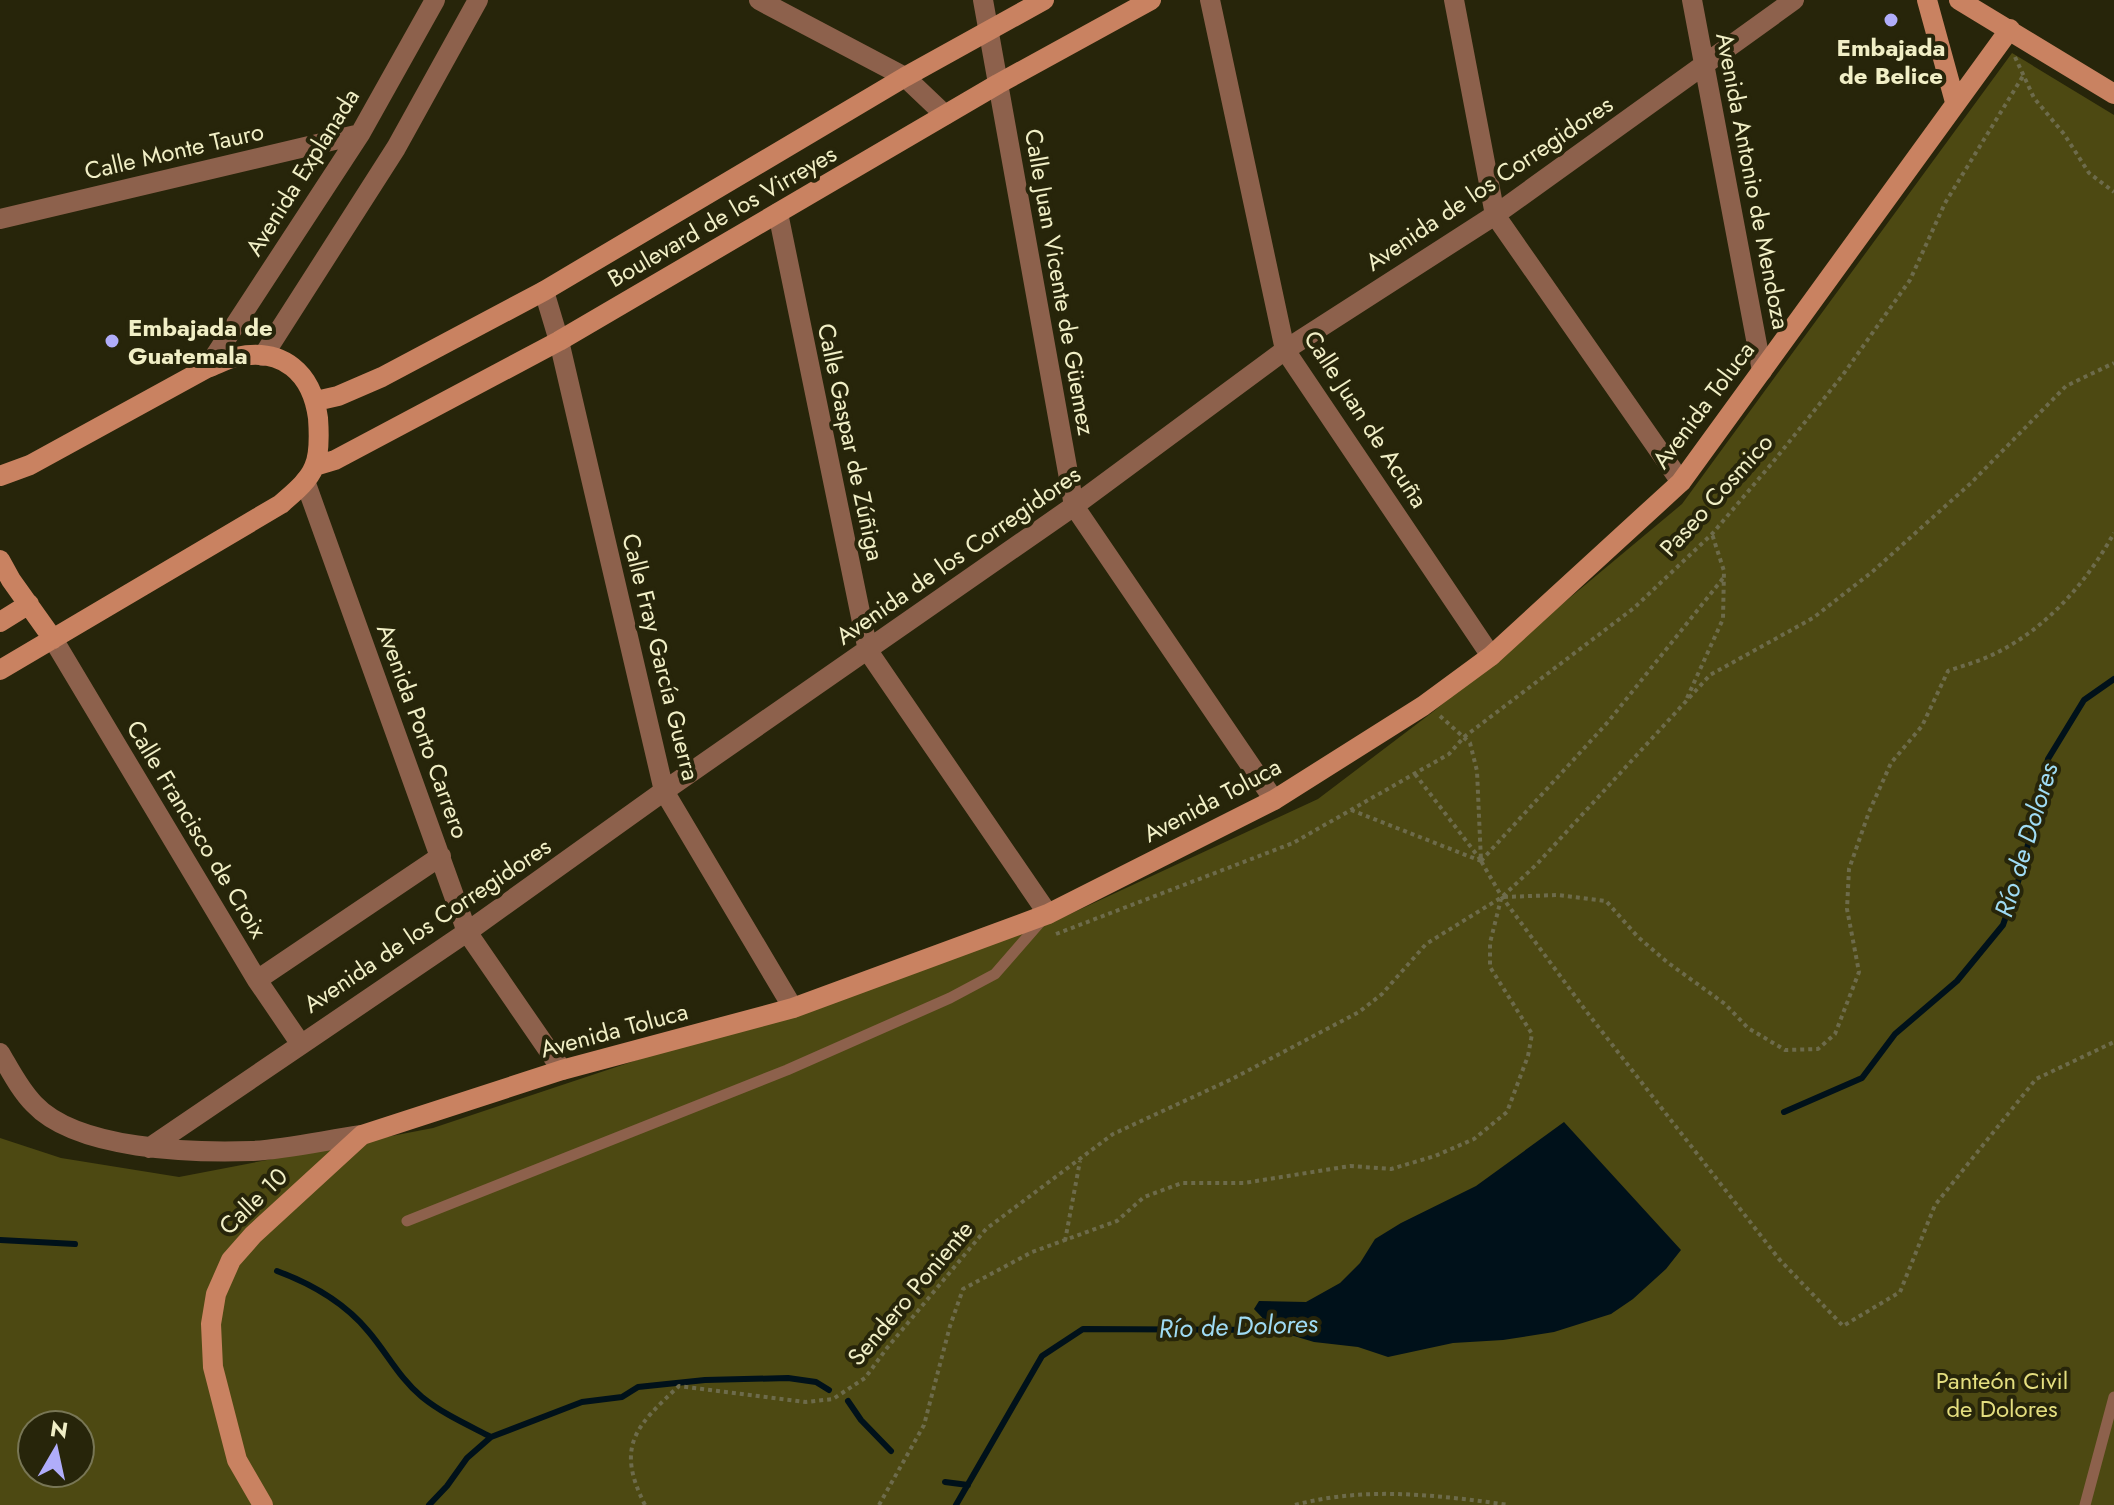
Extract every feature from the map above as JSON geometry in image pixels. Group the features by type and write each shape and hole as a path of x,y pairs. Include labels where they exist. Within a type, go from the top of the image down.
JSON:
{"street":[{"name":"Avenida Explanada","path":"207,368 360,134 435,0"},
{"path":"263,356 396,148 478,0"},
{"path":"759,0 905,77 945,115"},
{"name":"Calle Juan Vicente de Güemez","path":"983,0 1074,506 1274,800"},
{"name":"Boulevard de los Virreyes","path":"316,401 338,396 382,377 544,291 905,77 1044,0"},
{"name":"Boulevard de los Virreyes","path":"53,639 281,504 310,474 559,341 998,84 1151,0"},
{"name":"Calle Juan de Acuña","path":"1210,0 1285,350 1491,656"},
{"path":"1454,0 1495,215 1681,482"},
{"name":"Avenida Antonio de Mendoza","path":"1692,0 1762,371"},
{"name":"Avenida de los Corregidores","path":"149,1148 467,932 664,791 868,651 1074,506 1285,350 1495,215 1794,0"},
{"path":"1927,0 1955,102"},
{"path":"1959,0 2114,94"},
{"name":"Avenida Toluca","path":"0,1053 35,1106 68,1127 107,1141 149,1148 254,1151 362,1135 562,1070 793,1008 1048,914 1274,800 1423,706 1491,656 1681,482 2010,29"},
{"name":"Calle Monte Tauro","path":"0,219 360,134"},
{"name":"Calle Gaspar de Zúñiga","path":"778,213 868,651 1048,914"},
{"name":"Calle Fray García Guerra","path":"544,291 559,341 664,791 793,1008"},
{"path":"0,476 30,465 207,368 236,357 263,356 287,362 307,378 316,401 319,431 310,474"},
{"name":"Avenida Porto Carrero","path":"310,474 467,932 562,1070"},
{"path":"0,560 53,639 0,670"},
{"path":"0,622 29,604"},
{"name":"Calle Francisco de Croix","path":"53,639 257,980 300,1043"},
{"path":"257,980 441,856"},
{"name":"Calle 10","path":"263,1505 237,1460 213,1367 211,1324 216,1294 231,1260 253,1235 362,1135"}],"lane":[{"path":"407,1221 787,1070 950,998 995,974 1048,914"},
{"path":"2085,1505 2114,1397"}],"path":[{"path":"2010,29 2012,53 2034,98 2064,134 2089,173 2114,192"},
{"name":"Paseo Cosmico","path":"1019,949 1293,843 1449,754 1464,737 1634,608 1712,534 1842,376 1910,280 1945,203 2023,76"},
{"name":"Sendero Poniente","path":"645,1505 634,1484 631,1454 637,1428 679,1386 806,1402 833,1399 865,1378 986,1229 1113,1134 1232,1079 1359,1012 1382,994 1426,944 1502,897 1537,864 1710,675 1813,618 1860,581 1971,483 2066,386 2114,363"},
{"path":"1502,897 1558,895 1606,901 1638,937 1725,1004 1748,1028 1785,1050 1818,1049 1835,1034 1859,972 1847,909 1849,869 1869,812 1891,763 1922,726 1948,671 1997,653 2047,620 2097,563 2114,533"},
{"path":"1685,702 1723,619 1724,577 1712,534"},
{"path":"1481,861 1608,722 1724,577"},
{"path":"1423,706 1434,711 1470,743 1477,771 1481,861"},
{"path":"1415,773 1605,1036 1779,1259 1843,1326 1900,1292 1935,1205 2036,1079 2114,1042"},
{"path":"1351,810 1481,861"},
{"path":"879,1505 924,1425 963,1289 1032,1252 1117,1221 1144,1197 1182,1183 1244,1183 1350,1166 1391,1169 1435,1156 1474,1139 1507,1112 1528,1056 1532,1034 1490,967 1490,943 1502,897"},
{"path":"1065,1241 1080,1158"},
{"path":"1295,1505 1374,1492 1439,1495 1509,1505"}],"green space":[{"name":"Panteón Civil de Dolores","path":"2012,53 2114,115 2114,1505 0,1505 0,1138 61,1158 179,1177 433,1128 1055,921 1318,799 1434,711 1682,504"}],"water":[{"path":"1564,1122 1681,1250 1666,1269 1611,1314 1554,1332 1503,1340 1453,1343 1388,1357 1358,1347 1314,1342 1274,1330 1254,1309 1259,1301 1306,1302 1340,1283 1360,1263 1375,1239 1476,1186"}],"waterway":[{"name":"Río de Dolores","path":"1784,1112 1862,1078 1895,1034 1957,981 2003,925 2022,870 2048,759 2084,700 2114,679"},
{"path":"0,1240 75,1244"},
{"path":"277,1271 315,1288 338,1303 368,1331 414,1390 447,1414 491,1437"},
{"name":"Río de Dolores","path":"956,1505 1042,1356 1083,1329 1282,1330"},
{"path":"429,1505 467,1458 491,1437 582,1402 622,1397 638,1387 705,1380 788,1378 816,1382 829,1390"},
{"path":"848,1401 861,1420 891,1451"},
{"path":"945,1482 968,1485"}],"place":[{"name":"Embajada de Belice","path":"1891,20"},
{"name":"Embajada de Guatemala","path":"112,341"}]}
